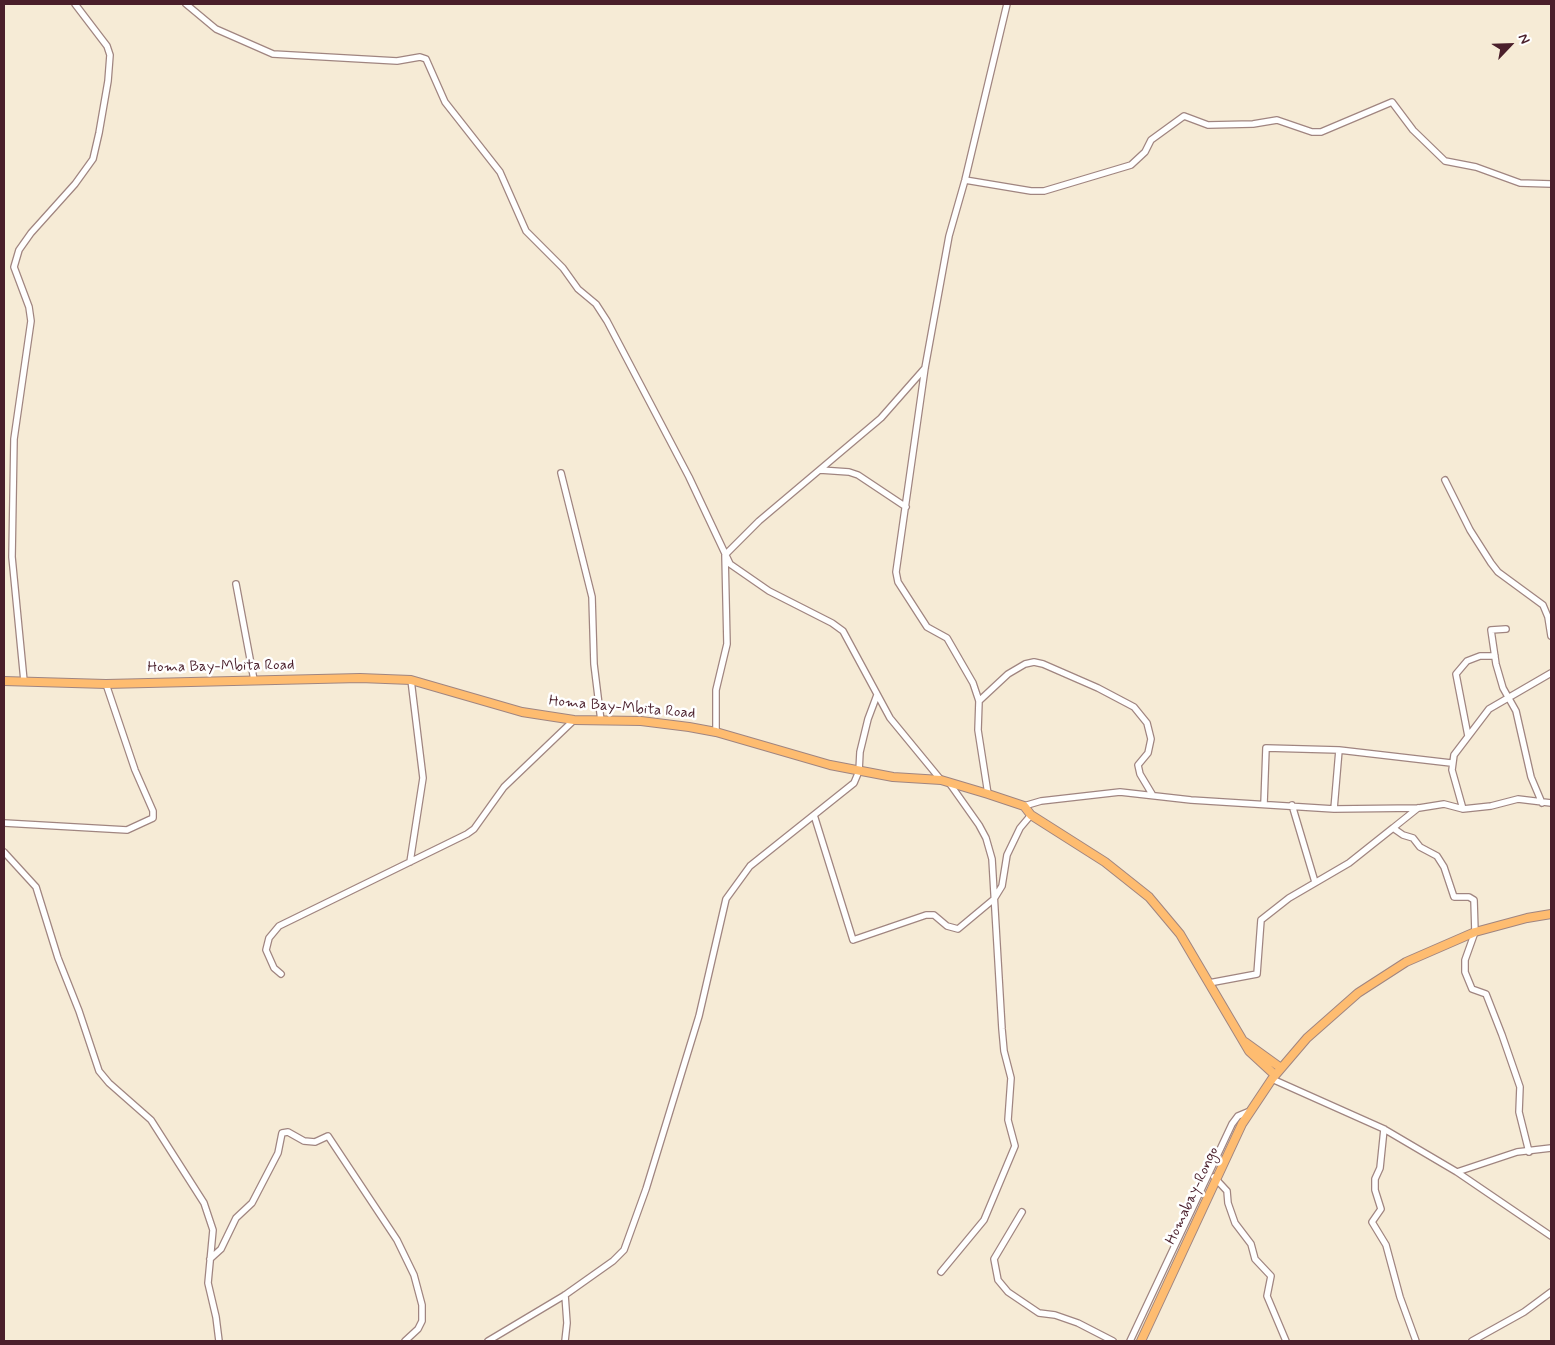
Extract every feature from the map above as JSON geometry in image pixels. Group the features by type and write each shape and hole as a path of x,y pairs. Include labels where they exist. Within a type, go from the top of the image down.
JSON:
{"highway":[{"name":"Homa Bay-Mbita Road","path":"4,681 106,684 254,680 411,680 522,712 574,720 650,722 716,732 859,771 892,777 942,780 1024,806"},
{"path":"1024,806 1031,814 1105,862 1149,897 1180,934 1233,1027 1249,1051 1273,1077"},
{"name":"Homabay-Rongo","path":"1144,1340 1176,1256 1213,1176 1250,1111 1273,1077 1307,1038 1358,993 1406,962 1475,932 1527,918 1551,914"},
{"path":"1244,1041 1281,1068"}],"street":[{"path":"24,681 12,557 14,439 31,321 29,307 14,267 19,250 31,232 75,184 93,159 100,133 110,55 108,46 75,4"},
{"path":"186,4 216,29 273,54 397,62 420,57 426,59 445,102 500,172 526,230 552,256 578,289 602,312 635,371 685,469 730,564 744,576 842,631 890,718 942,780"},
{"path":"988,794 978,730 979,701 973,684 950,642 944,636 927,627 896,578 925,368 949,236 966,180 1007,4"},
{"path":"966,180 1030,191 1044,191 1131,165 1146,152 1152,140 1184,116 1208,125 1253,124 1277,120 1312,132 1321,132 1392,102 1413,130 1445,161 1476,168 1520,184 1551,184"},
{"path":"716,732 716,690 727,644 726,555 759,521 881,418 925,368"},
{"path":"820,470 849,472 858,475 906,507"},
{"path":"561,474 592,596 594,664 601,721"},
{"path":"1445,480 1470,530 1490,563 1498,572 1543,605 1548,617 1551,636"},
{"path":"236,584 254,680"},
{"path":"1506,629 1491,630 1495,656 1500,678 1522,732 1534,788 1542,803"},
{"path":"1468,736 1456,674 1467,661 1480,656 1495,656"},
{"path":"979,701 1008,674 1025,664 1034,662 1043,664 1098,688 1134,707 1148,723 1151,739 1148,753 1138,765 1140,774 1152,794"},
{"path":"1463,809 1451,764 1454,755 1489,709 1551,673"},
{"path":"410,862 423,778 411,693 411,680"},
{"path":"4,823 127,830 153,818 153,811 134,770 106,684"},
{"path":"488,1341 565,1294 619,1256 630,1238 699,1016 726,899 750,866 854,783 859,771 860,752 877,695"},
{"path":"281,974 274,968 266,950 269,938 279,926 467,834 474,829 504,787 574,720"},
{"path":"1264,804 1266,748 1339,750 1451,764"},
{"path":"1334,809 1339,750"},
{"path":"940,1272 984,1220 1015,1146 1008,1120 1011,1078 1004,1044 992,859 986,838 950,784"},
{"path":"1024,806 1041,801 1089,794 1120,792 1152,794 1191,800 1334,809 1419,808 1444,804 1463,809 1491,806 1518,799 1551,803"},
{"path":"1292,805 1316,882"},
{"path":"1209,983 1257,974 1261,920 1289,898 1349,863 1419,808"},
{"path":"814,815 853,940 926,915 934,915 947,926 958,929 994,899 1002,886 1010,847 1020,828 1031,814"},
{"path":"1393,828 1403,835 1413,838 1420,846 1437,856 1444,867 1452,895 1458,898 1469,897 1474,900 1475,932 1465,960 1465,972 1472,989 1486,994 1502,1034 1520,1087 1519,1112 1529,1152"},
{"path":"4,852 36,887 58,958 79,1011 99,1070 109,1083 151,1120 204,1203 213,1230 209,1289 216,1317 219,1341"},
{"path":"1273,1077 1384,1129 1457,1172 1551,1236"},
{"path":"1384,1129 1380,1168 1375,1179 1381,1209 1372,1222 1386,1245 1400,1297 1416,1341"},
{"path":"210,1259 221,1248 236,1218 256,1196 278,1153 282,1133 288,1132 304,1141 314,1142 328,1136 397,1240 414,1275 422,1305 422,1321 418,1329 405,1341"},
{"path":"1457,1172 1495,1158 1551,1148"},
{"path":"1213,1176 1227,1191 1228,1203 1235,1223 1247,1236 1255,1260 1271,1276 1267,1296 1286,1341"},
{"path":"1022,1212 994,1259 998,1280 1008,1292 1039,1313 1055,1315 1078,1323 1113,1341"},
{"path":"1130,1341 1176,1256"},
{"path":"1472,1341 1524,1312 1551,1292"},
{"path":"565,1294 567,1322 565,1341"}]}
